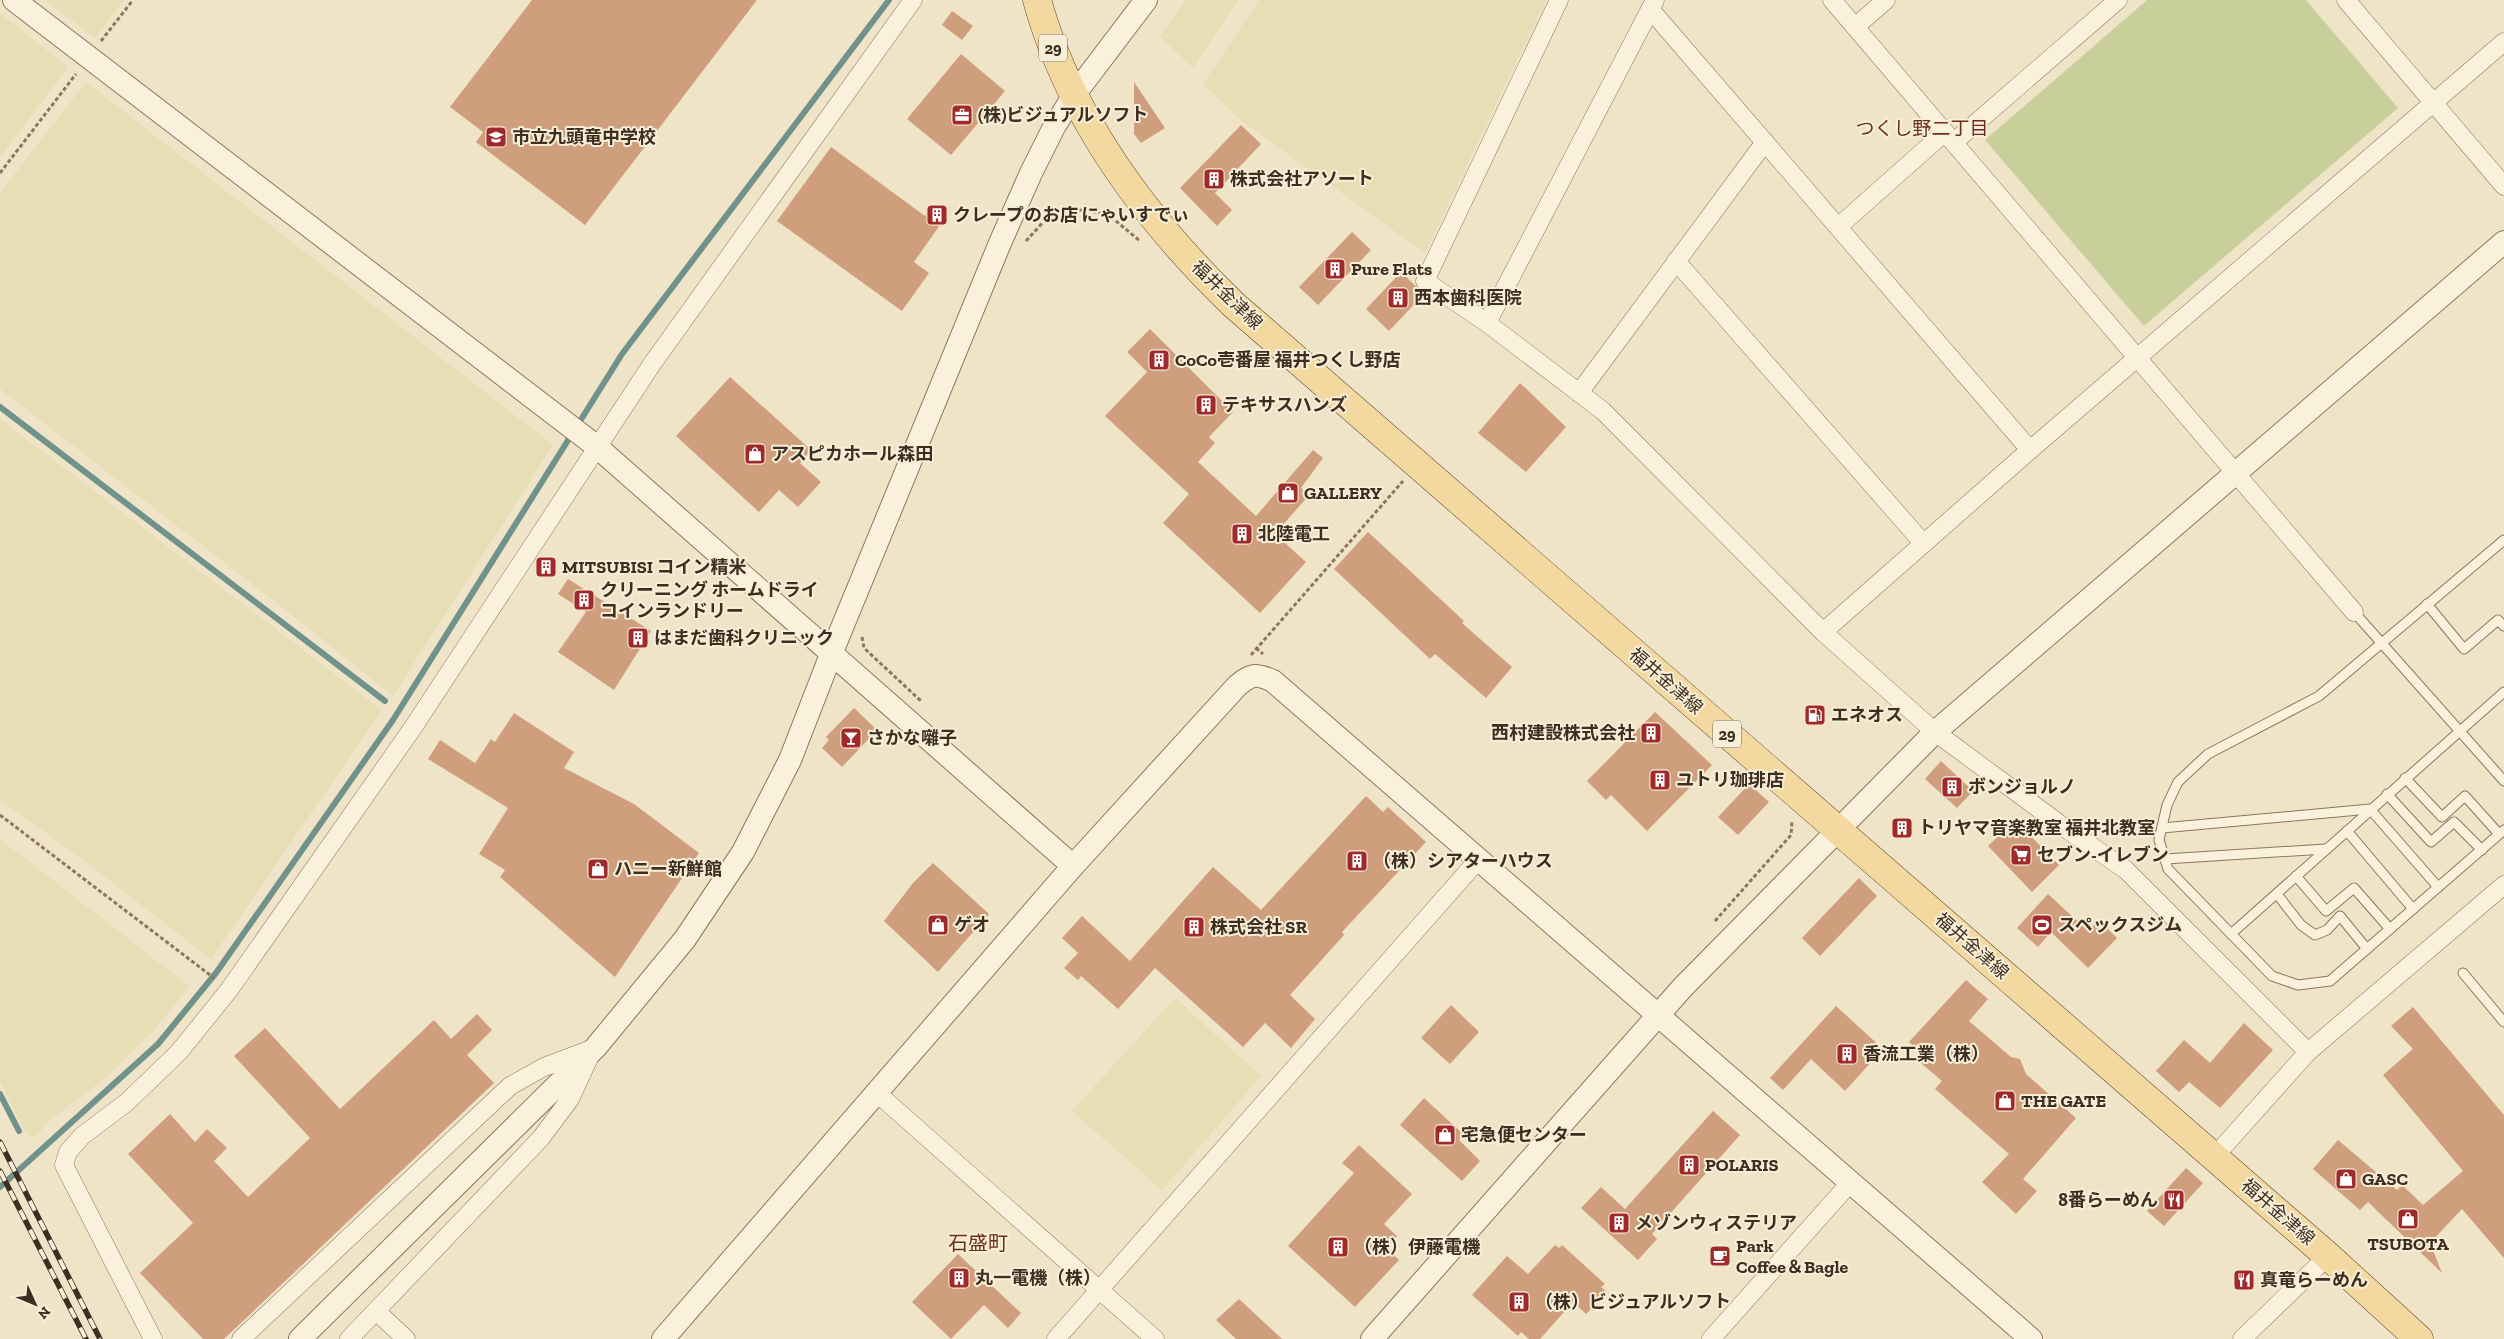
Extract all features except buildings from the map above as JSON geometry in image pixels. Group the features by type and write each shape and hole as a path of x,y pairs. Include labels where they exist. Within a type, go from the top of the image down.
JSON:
{"main road":[{"name":"福井金津線","path":"1037,0 1050,40 1074,95 1110,157 1134,192 1187,257 1216,287 2328,1256 2419,1339"}],"street":[{"path":"14,0 596,446 1074,866"},
{"path":"154,1339 64,1165 68,1152 82,1136 126,1102 178,1052 228,990 412,728 596,446 652,364 913,0"},
{"path":"300,1339 593,1049 685,939 743,852 790,760 832,652 1000,243 1054,126 1074,95 1146,0"},
{"path":"1558,0 1425,281 1487,323 1603,411 1823,632 1935,732 2065,828 2126,870 2308,1052"},
{"path":"1832,0 2354,612"},
{"path":"1855,27 1886,0"},
{"path":"1838,227 2118,0"},
{"path":"2346,0 2504,186"},
{"path":"1487,323 1652,5 1764,142 2030,450"},
{"path":"1823,632 2137,357 2504,42"},
{"path":"1579,393 1764,142"},
{"path":"1372,1339 1657,1016 1836,829 1935,732 2504,242"},
{"path":"1676,261 1923,543"},
{"path":"663,1339 878,1094 1074,866 1237,686 1249,676 1260,675 1273,681 2031,1339"},
{"path":"1056,1339 1478,860"},
{"path":"2214,1157 2308,1052 2504,884"},
{"path":"348,1339 541,1138 570,1099 593,1049"},
{"path":"241,1339 510,1086 544,1067 593,1049"},
{"path":"878,1094 1156,1339"},
{"path":"1711,1339 1850,1183"},
{"path":"2242,1339 2328,1256"},
{"path":"376,1311 406,1339"}],"lane":[{"path":"2405,778 2442,817 2465,796 2502,832 2330,981 2298,985 2272,976 2168,869 2159,840 2167,805 2178,782 2208,754 2320,696 2501,542 2504,553"},
{"path":"2428,604 2464,649 2498,620 2504,626"},
{"path":"2354,612 2504,781"},
{"path":"2231,934 2459,730 2503,694"},
{"path":"2388,794 2431,842 2454,822 2482,850"},
{"path":"2162,828 2370,809"},
{"path":"2370,809 2438,887"},
{"path":"2347,830 2413,909"},
{"path":"2165,859 2326,849"},
{"path":"2296,876 2326,911 2354,888 2390,929"},
{"path":"2277,894 2301,925 2315,935 2327,930 2340,916 2367,949"},
{"path":"2463,973 2502,1016"}],"path":[{"path":"0,173 133,0"},
{"path":"1023,244 1046,219 1062,211 1088,210 1110,216 1144,244"},
{"path":"1250,655 1409,475"},
{"path":"862,635 864,648 922,702"},
{"path":"1256,648 1264,655"},
{"path":"0,815 228,990"},
{"path":"1713,923 1791,835 1792,816"}],"shaded area":[{"path":"45,0 124,0 95,38"},
{"path":"1186,0 1238,0 1193,68 1160,36"},
{"path":"1259,0 1546,0 1425,253 1243,122 1203,84"},
{"path":"0,13 68,67 0,157"},
{"path":"86,82 553,445 393,696 305,625 0,389 0,193"},
{"path":"0,419 382,710 211,959 79,857 0,800"},
{"path":"0,839 189,986 156,1028 108,1076 50,1120 34,1138 24,1130 0,1082"},
{"path":"1175,998 1261,1076 1162,1190 1072,1111"}],"green space":[{"path":"2147,0 2306,0 2398,108 2144,326 1985,140"}],"waterway":[{"path":"0,1187 158,1044 216,973 393,720 622,354 889,0"},
{"path":"0,407 385,701"},
{"path":"0,1094 19,1131"}],"railway":[{"path":"0,1142 100,1339"},
{"path":"0,1171 86,1339"}],"place":[{"name":"(株)ビジュアルソフト","path":"962,115"},
{"name":"市立九頭竜中学校","path":"496,137"},
{"name":"株式会社アソート","path":"1214,179"},
{"name":"クレープのお店 にゃいすでぃ","path":"937,215"},
{"name":"Pure Flats","path":"1335,269"},
{"name":"西本歯科医院","path":"1398,298"},
{"name":"CoCo壱番屋 福井つくし野店","path":"1159,360"},
{"name":"テキサスハンズ","path":"1206,405"},
{"name":"アスピカホール森田","path":"755,454"},
{"name":"GALLERY","path":"1288,493"},
{"name":"北陸電工","path":"1242,534"},
{"name":"MITSUBISI コイン精米","path":"546,567"},
{"name":"クリーニング ホームドライ コインランドリー","path":"584,600"},
{"name":"はまだ歯科クリニック","path":"638,638"},
{"name":"エネオス","path":"1815,715"},
{"name":"西村建設株式会社","path":"1651,733"},
{"name":"さかな囃子","path":"851,738"},
{"name":"ユトリ珈琲店","path":"1660,780"},
{"name":"ボンジョルノ","path":"1952,787"},
{"name":"トリヤマ音楽教室 福井北教室","path":"1902,828"},
{"name":"セブン-イレブン","path":"2021,855"},
{"name":"（株）シアターハウス","path":"1357,861"},
{"name":"ハニー新鮮館","path":"598,869"},
{"name":"ゲオ","path":"938,925"},
{"name":"スペックスジム","path":"2042,925"},
{"name":"株式会社 SR","path":"1194,927"},
{"name":"香流工業（株）","path":"1847,1054"},
{"name":"THE GATE","path":"2005,1101"},
{"name":"宅急便センター","path":"1445,1135"},
{"name":"POLARIS","path":"1689,1165"},
{"name":"GASC","path":"2346,1179"},
{"name":"8番らーめん","path":"2174,1200"},
{"name":"TSUBOTA","path":"2408,1219"},
{"name":"メゾンウィステリア","path":"1619,1223"},
{"name":"（株）伊藤電機","path":"1338,1247"},
{"name":"Park Coffee＆Bagle","path":"1720,1256"},
{"name":"丸一電機（株）","path":"959,1278"},
{"name":"真竜らーめん","path":"2244,1280"},
{"name":"（株）ビジュアルソフト","path":"1519,1302"}],"district":[{"name":"つくし野二丁目","path":"1922,128"},
{"name":"石盛町","path":"978,1243"}]}
